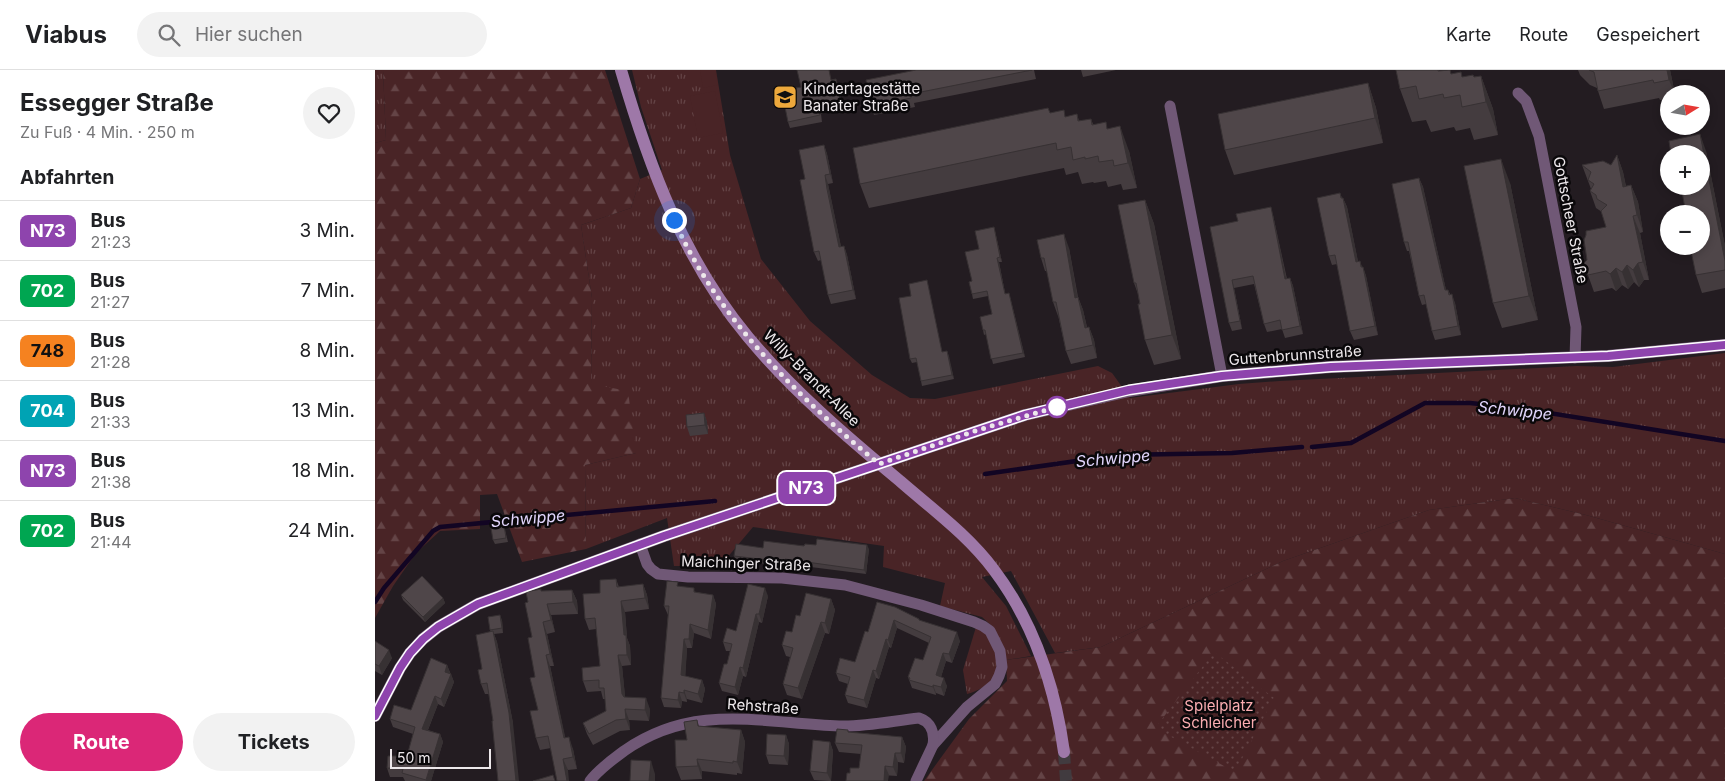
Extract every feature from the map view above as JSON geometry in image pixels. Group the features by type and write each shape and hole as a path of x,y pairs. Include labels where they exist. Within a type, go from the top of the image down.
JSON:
{"main road":[{"name":"Willy-Brandt-Allee","path":"621,70 649,159 662,193 680,234 715,292 747,336 809,403 947,521 976,548 994,570 1012,597 1045,665 1055,699 1064,752"}],"street":[{"name":"Gottscheer Straße","path":"1518,93 1526,101 1539,136 1577,327 1575,358"},
{"path":"1170,106 1222,376"},
{"name":"Guttenbrunnstraße","path":"879,464 1025,415 1129,390 1222,376 1321,367 1575,358 1725,345"},
{"name":"Maichinger Straße","path":"375,716 410,653 438,627 478,604 640,544 879,464"},
{"name":"Maichinger Straße","path":"640,544 647,564 658,574 688,577 782,578 840,584 921,605 983,626 989,630 1000,651 1002,668 999,676 995,684 967,707 933,745"},
{"name":"Rehstraße","path":"590,781 608,763 641,740 668,728 699,720 740,719 853,726 919,718 924,720 933,731 935,737 933,745"},
{"path":"916,781 933,745"}],"green space":[{"path":"375,70 383,70 386,140 375,143"},
{"path":"383,70 605,70 640,179 631,208 581,225 592,298 591,384 628,391 636,453 585,465 586,549 522,562 497,494 480,495 480,529 440,531 416,553 393,586 375,618 375,143 386,140"},
{"path":"632,70 716,70 730,155 761,259 810,321 872,375 910,398 935,399 1098,366 1112,373 1130,398 1239,384 1577,366 1613,367 1725,353 1725,554 1586,515 1515,498 1429,510 1283,561 1101,647 1055,653 1011,571 982,577 1006,606 1031,656 1006,660 994,628 982,617 940,606 945,583 883,567 884,546 753,527 726,559 674,566 667,518 586,549 585,465 636,453 591,384 592,298 581,225 631,208 640,179 662,170 641,107"},
{"path":"700,70 715,70 718,85 703,88"},
{"path":"715,91 723,133 698,138 690,96"},
{"path":"1515,498 1586,515 1725,554 1725,781 924,781 969,719 1007,681 1006,660 1101,647 1283,561 1429,510"},
{"path":"976,627 993,639 997,658 996,669 989,683 967,694 963,670"},
{"name":"Spielplatz Schleicher","path":"1214,652 1274,698 1235,772 1155,728"}],"building":[{"path":"797,70 829,70 831,80 836,79 841,103 819,108 820,115 788,122 785,107 789,106 786,90 801,87"},
{"path":"916,70 1032,70 911,94 911,98 871,106 866,80"},
{"path":"1396,70 1450,70 1451,74 1461,72 1462,77 1481,76 1486,102 1462,107 1460,95 1444,98 1443,94 1419,99 1416,86 1400,89"},
{"path":"1589,70 1667,70 1669,80 1654,83 1653,80 1598,91 1594,72"},
{"path":"1368,83 1375,118 1225,150 1218,114"},
{"path":"1048,108 1050,113 1064,110 1065,117 1077,114 1078,121 1091,119 1092,125 1106,122 1107,129 1120,126 1128,163 1114,166 1113,160 1099,162 1098,156 1073,160 1071,147 1057,150 1056,143 860,184 853,148"},
{"path":"1700,135 1702,145 1670,145 1669,141"},
{"path":"824,145 830,174 825,175 827,189 839,247 844,246 853,290 828,295 819,251 814,252 800,180 805,179 799,150"},
{"path":"1617,155 1623,187 1631,185 1637,215 1633,216 1643,262 1638,263 1633,270 1627,265 1622,272 1616,268 1610,274 1606,271 1588,275 1584,263 1587,260 1584,240 1586,231 1606,227 1601,211 1607,205 1597,199 1596,195 1590,191 1594,184 1588,180 1591,172 1582,165 1603,161 1611,165"},
{"path":"1501,159 1529,296 1493,303 1464,166"},
{"path":"1419,178 1445,290 1448,290 1449,295 1452,294 1458,326 1432,331 1424,295 1419,296 1408,242 1404,242 1392,184"},
{"path":"1710,185 1725,261 1725,270 1696,275 1692,255 1710,255 1710,205 1684,205 1683,195 1710,195"},
{"path":"1340,193 1341,198 1343,198 1356,262 1360,261 1361,267 1363,267 1375,326 1350,331 1335,255 1329,256 1317,198"},
{"path":"1145,200 1172,335 1145,340 1136,283 1134,283 1118,205"},
{"path":"1271,207 1285,279 1290,278 1300,326 1282,330 1280,320 1264,324 1253,276 1232,280 1240,321 1229,323 1210,227 1238,221 1236,214"},
{"path":"994,227 1000,257 997,258 1005,294 1009,293 1023,353 991,359 985,330 983,330 980,317 992,314 987,291 972,294 969,282 972,281 965,252 979,249 975,231"},
{"path":"1064,234 1075,298 1078,297 1085,328 1089,327 1093,345 1066,351 1056,302 1053,302 1044,258 1041,258 1037,240"},
{"path":"927,280 942,352 947,351 952,375 921,381 916,358 910,359 899,298 911,296 909,284"},
{"path":"704,413 705,425 687,427 686,415"},
{"path":"504,525 506,538 493,540 491,528"},
{"path":"817,539 867,545 864,570 785,559 785,562 734,556 736,544 763,548 764,541 804,546 805,544 816,545"},
{"path":"422,576 443,598 423,617 401,595"},
{"path":"616,579 617,587 643,584 645,598 621,601 627,655 618,655 622,694 624,697 646,698 645,710 625,709 626,719 616,720 589,734 583,723 606,711 604,688 599,688 599,680 583,681 582,668 600,666 595,618 585,619 583,594 600,593 600,580"},
{"path":"667,581 678,582 677,586 694,588 694,592 713,595 708,630 690,624 689,639 684,639 681,675 702,680 698,694 684,690 684,693 679,692 678,700 661,698 669,606 664,606"},
{"path":"748,584 765,588 759,614 756,614 743,668 740,667 735,687 719,683 724,664 727,664 732,644 723,642 727,628 736,631"},
{"path":"541,589 541,591 572,590 573,602 547,604 551,620 543,622 550,654 546,655 564,738 569,737 573,757 563,759 567,781 557,781 548,736 536,738 530,711 538,710 530,678 535,677 528,638 532,637 525,603 528,602 526,592"},
{"path":"806,593 831,599 825,623 821,622 798,688 783,684 793,648 782,645 786,631 792,632 796,615 800,616"},
{"path":"877,602 895,607 919,620 957,632 949,654 943,653 936,675 944,678 941,687 933,685 933,687 909,680 910,678 908,677 915,658 923,660 931,637 894,620 876,671 873,670 864,700 845,695 850,677 836,673 840,658 855,662 865,631 868,632"},
{"path":"500,615 502,628 490,630 488,617"},
{"path":"493,631 509,713 516,781 498,781 493,721 487,683 481,684 478,670 482,669 476,635"},
{"path":"375,641 389,650 379,666 375,664"},
{"path":"431,658 447,665 445,672 451,674 441,699 435,696 422,729 440,734 426,780 402,773 403,769 387,768 388,756 407,756 415,727 390,719 394,705 411,710"},
{"path":"697,720 698,726 741,730 737,762 697,759 698,766 676,767 675,740 687,740 684,722"},
{"path":"837,729 848,730 848,732 902,737 901,753 895,753 893,767 885,766 884,781 846,781 850,768 859,768 862,745 835,743"},
{"path":"767,734 786,735 784,756 766,755"},
{"path":"813,740 830,742 827,773 810,771"},
{"path":"631,760 651,761 649,781 630,781"},
{"path":"553,775 555,781 533,781"}],"waterway":[{"name":"Schwippe","path":"1312,447 1351,443 1425,403 1470,403 1518,408 1725,441"},
{"name":"Schwippe","path":"985,474 1119,455 1232,453 1302,447"},
{"name":"Schwippe","path":"375,602 384,588 433,531 440,527 715,501"}],"tunnel":[{"path":"1064,752 1066,781"}],"bus line":[{"name":"N73","path":"375,716 410,653 438,627 478,604 664,536 1025,415 1129,390 1222,376 1331,367 1608,356 1725,345"}],"place":[{"name":"Kindertagestätte Banater Straße","path":"785,97"}],"route":[{"path":"674,220 697,264 747,336 809,403 879,464 978,430 1057,407"}]}
